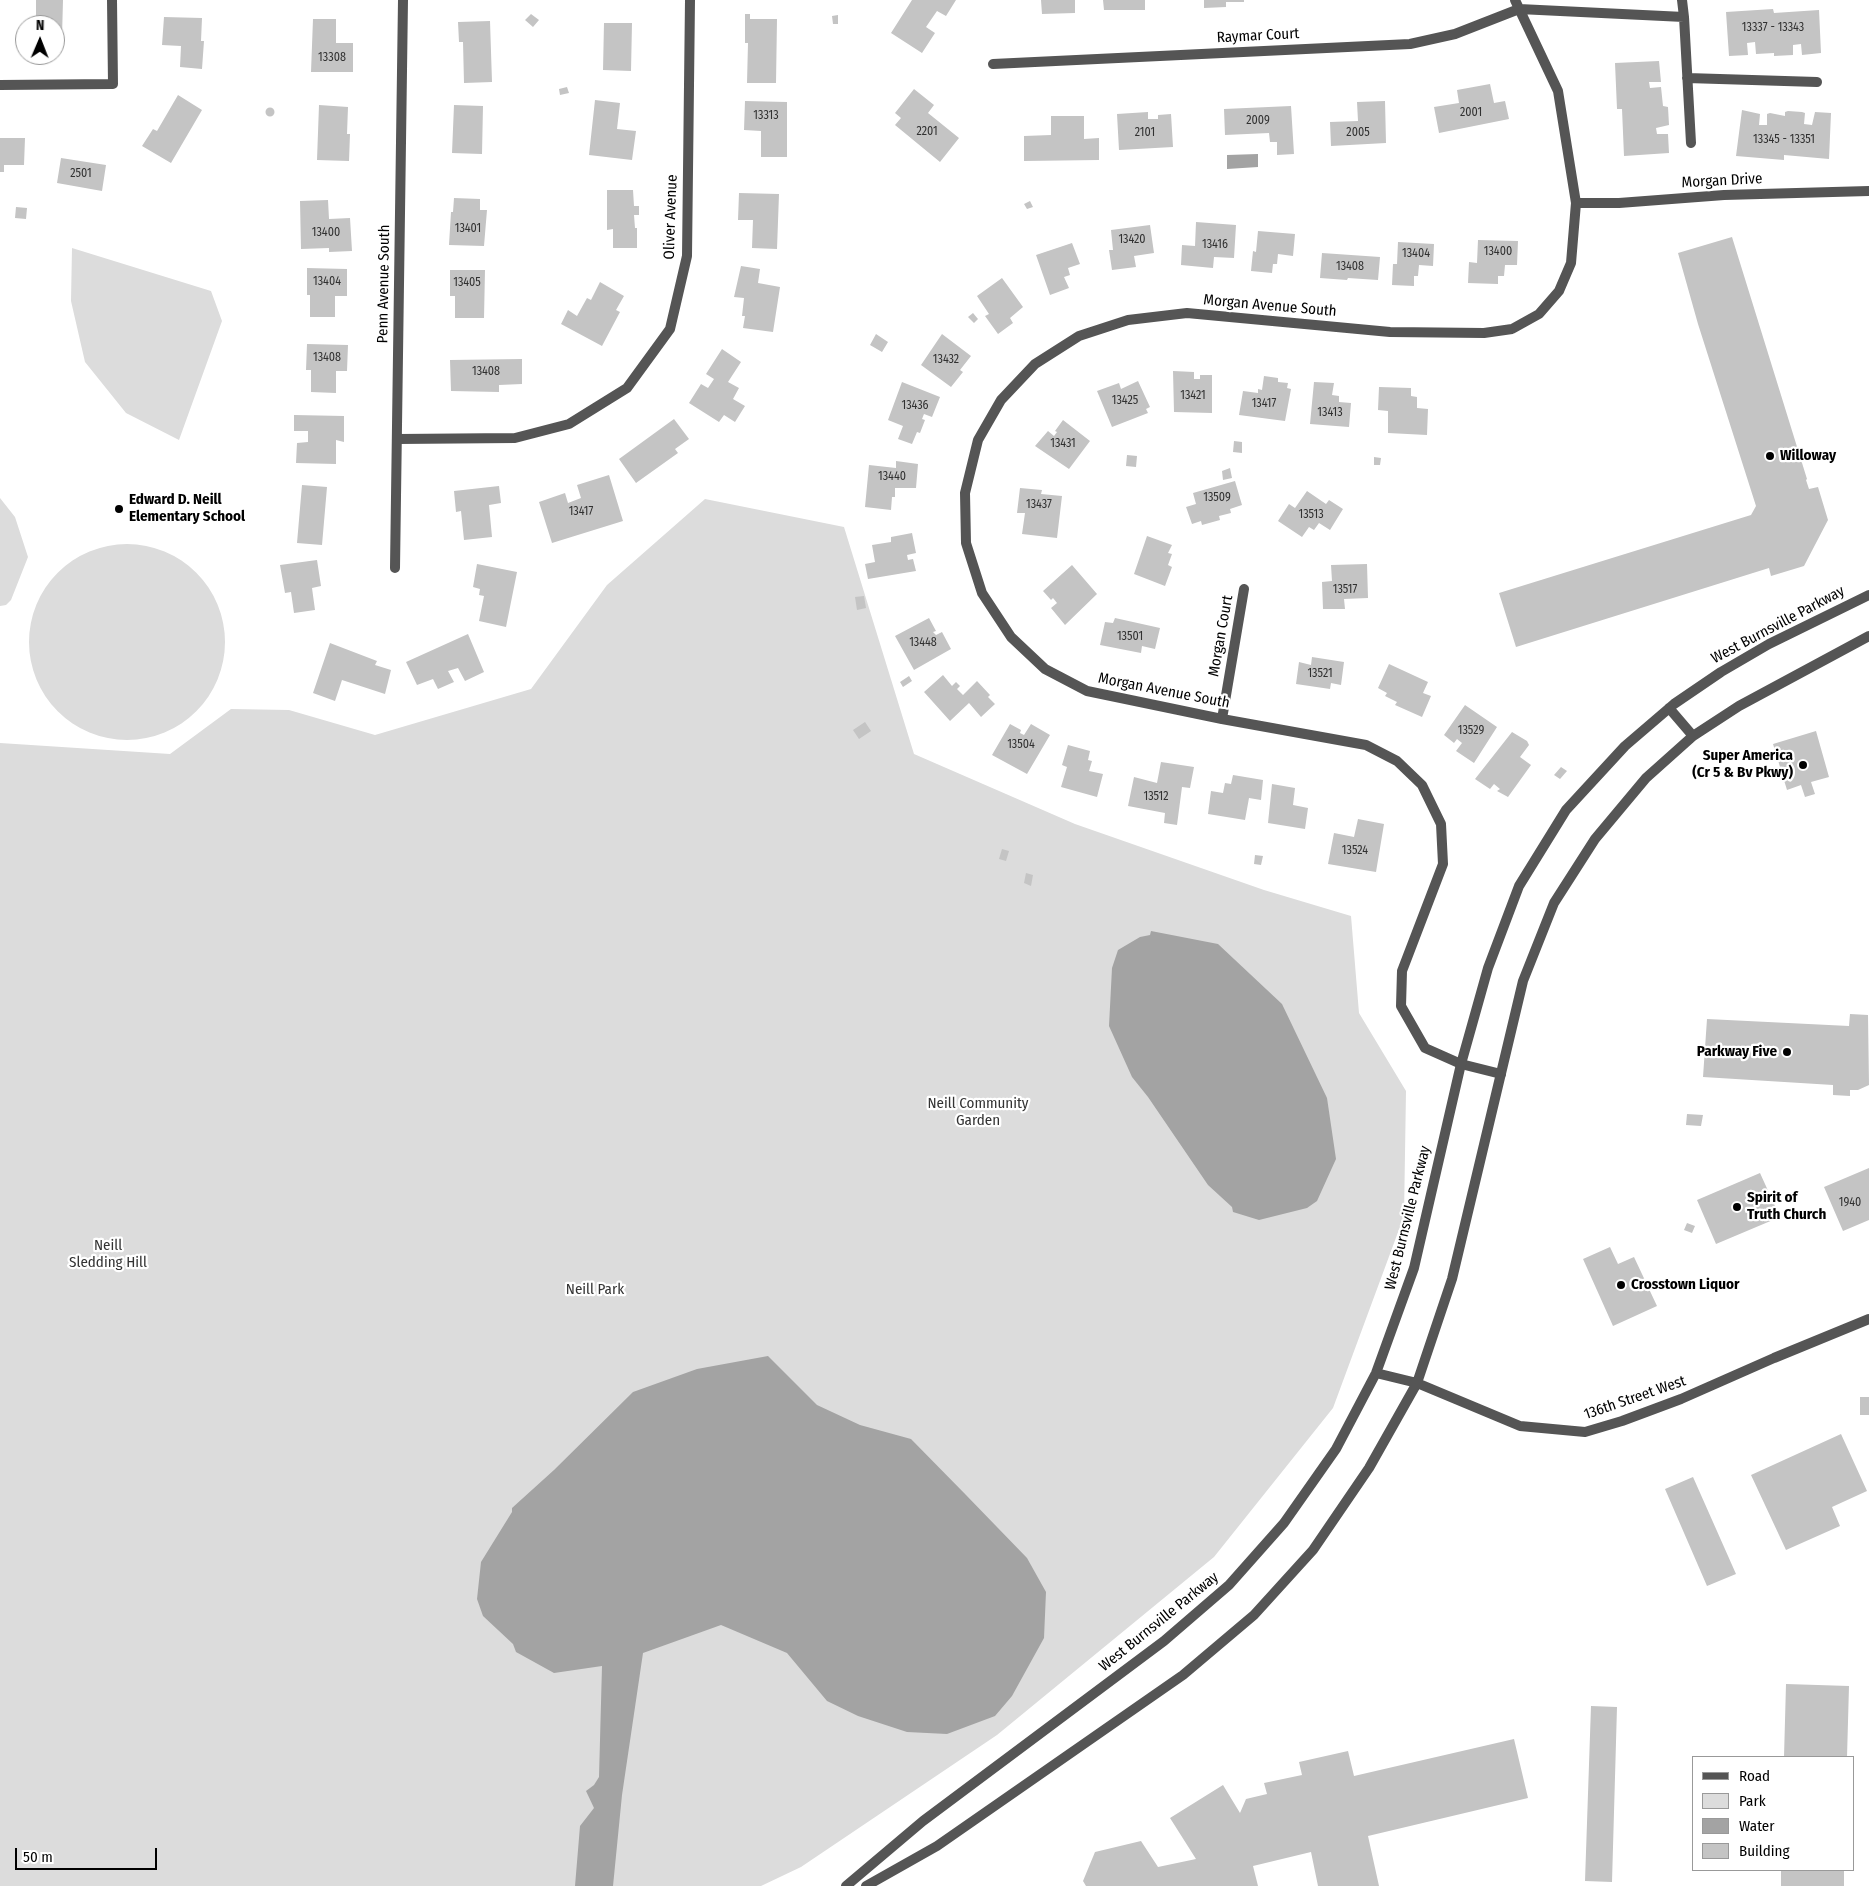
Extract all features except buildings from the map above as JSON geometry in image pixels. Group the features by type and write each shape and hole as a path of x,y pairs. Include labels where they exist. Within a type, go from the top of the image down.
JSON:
{"street":[{"path":"0,84 113,84 112,0"},
{"name":"Penn Avenue South","path":"395,568 403,0"},
{"name":"Oliver Avenue","path":"398,439 515,438 569,424 627,388 670,329 687,256 690,0"},
{"path":"1682,0 1691,143"},
{"path":"1517,5 1684,17"},
{"name":"Raymar Court","path":"993,64 1410,44 1455,34 1517,5"},
{"name":"Morgan Avenue South","path":"1501,1074 1461,1064 1425,1048 1400,1006 1402,971 1443,864 1440,824 1422,785 1397,761 1366,745 1086,691 1045,669 1011,637 982,593 966,543 965,493 978,440 1001,400 1035,364 1079,336 1128,320 1187,313 1390,332 1484,333 1512,329 1539,314 1559,291 1571,263 1576,203 1558,91 1517,5"},
{"path":"1687,78 1817,82"},
{"name":"Morgan Drive","path":"1576,203 1619,203 1724,195 1869,191"},
{"name":"Morgan Court","path":"1222,718 1244,589"},
{"name":"West Burnsville Parkway","path":"846,1886 923,1820 1164,1641 1229,1585 1284,1523 1331,1456 1376,1373 1414,1268 1461,1064 1488,968 1519,886 1566,810 1625,746 1669,708 1721,672 1761,648 1869,595"},
{"path":"866,1886 937,1846 1175,1680 1254,1615 1313,1550 1369,1468 1417,1383 1452,1279 1523,981 1554,903 1595,840 1640,784 1693,736 1739,706 1869,636"},
{"path":"1669,708 1693,736"},
{"name":"136th Street West","path":"1376,1373 1417,1383 1520,1426 1585,1432 1622,1421 1681,1399 1869,1319"}],"green space":[{"path":"72,248 211,291 222,321 179,440 126,413 85,362 71,301"},
{"path":"0,498 15,517 28,557 11,600 6,605 0,606"},
{"name":"Neill Park","path":"705,499 844,527 914,754 1075,824 1264,890 1351,916 1359,1013 1406,1091 1404,1216 1333,1408 1214,1557 997,1735 801,1867 761,1886 0,1886 0,743 170,754 231,709 289,710 375,735 531,689 607,585"},
{"path":"117,544 137,544 165,551 189,566 203,580 218,604 225,632 225,652 218,680 203,704 189,718 165,733 137,740 117,740 89,733 65,718 51,704 36,680 29,652 29,632 36,604 51,580 65,566 89,551"}],"water":[{"path":"1258,154 1258,167 1227,169 1227,155"},
{"path":"1151,931 1218,944 1282,1004 1327,1098 1336,1159 1317,1201 1307,1208 1259,1220 1233,1212 1232,1207 1208,1185 1148,1097 1132,1077 1109,1026 1112,968 1118,950 1140,937 1150,935"},
{"path":"768,1356 817,1405 860,1425 911,1439 966,1495 1027,1558 1046,1592 1044,1638 1012,1696 995,1716 947,1734 907,1732 858,1716 827,1701 787,1653 721,1625 643,1653 622,1795 613,1886 575,1886 580,1826 594,1808 586,1791 594,1785 599,1777 602,1666 554,1673 516,1652 513,1644 483,1616 477,1599 481,1562 512,1512 512,1508 554,1470 633,1392 697,1369"}],"place":[{"name":"Willoway","path":"1770,456"},
{"name":"Edward D. Neill Elementary School","path":"119,509"},
{"name":"Super America (Cr 5 & Bv Pkwy)","path":"1803,765"},
{"name":"Parkway Five","path":"1787,1052"},
{"name":"Spirit of Truth Church","path":"1737,1207"},
{"name":"Crosstown Liquor","path":"1621,1285"}],"park label":[{"name":"Neill Community Garden","path":"978,1112"},
{"name":"Neill Sledding Hill","path":"108,1254"}]}
